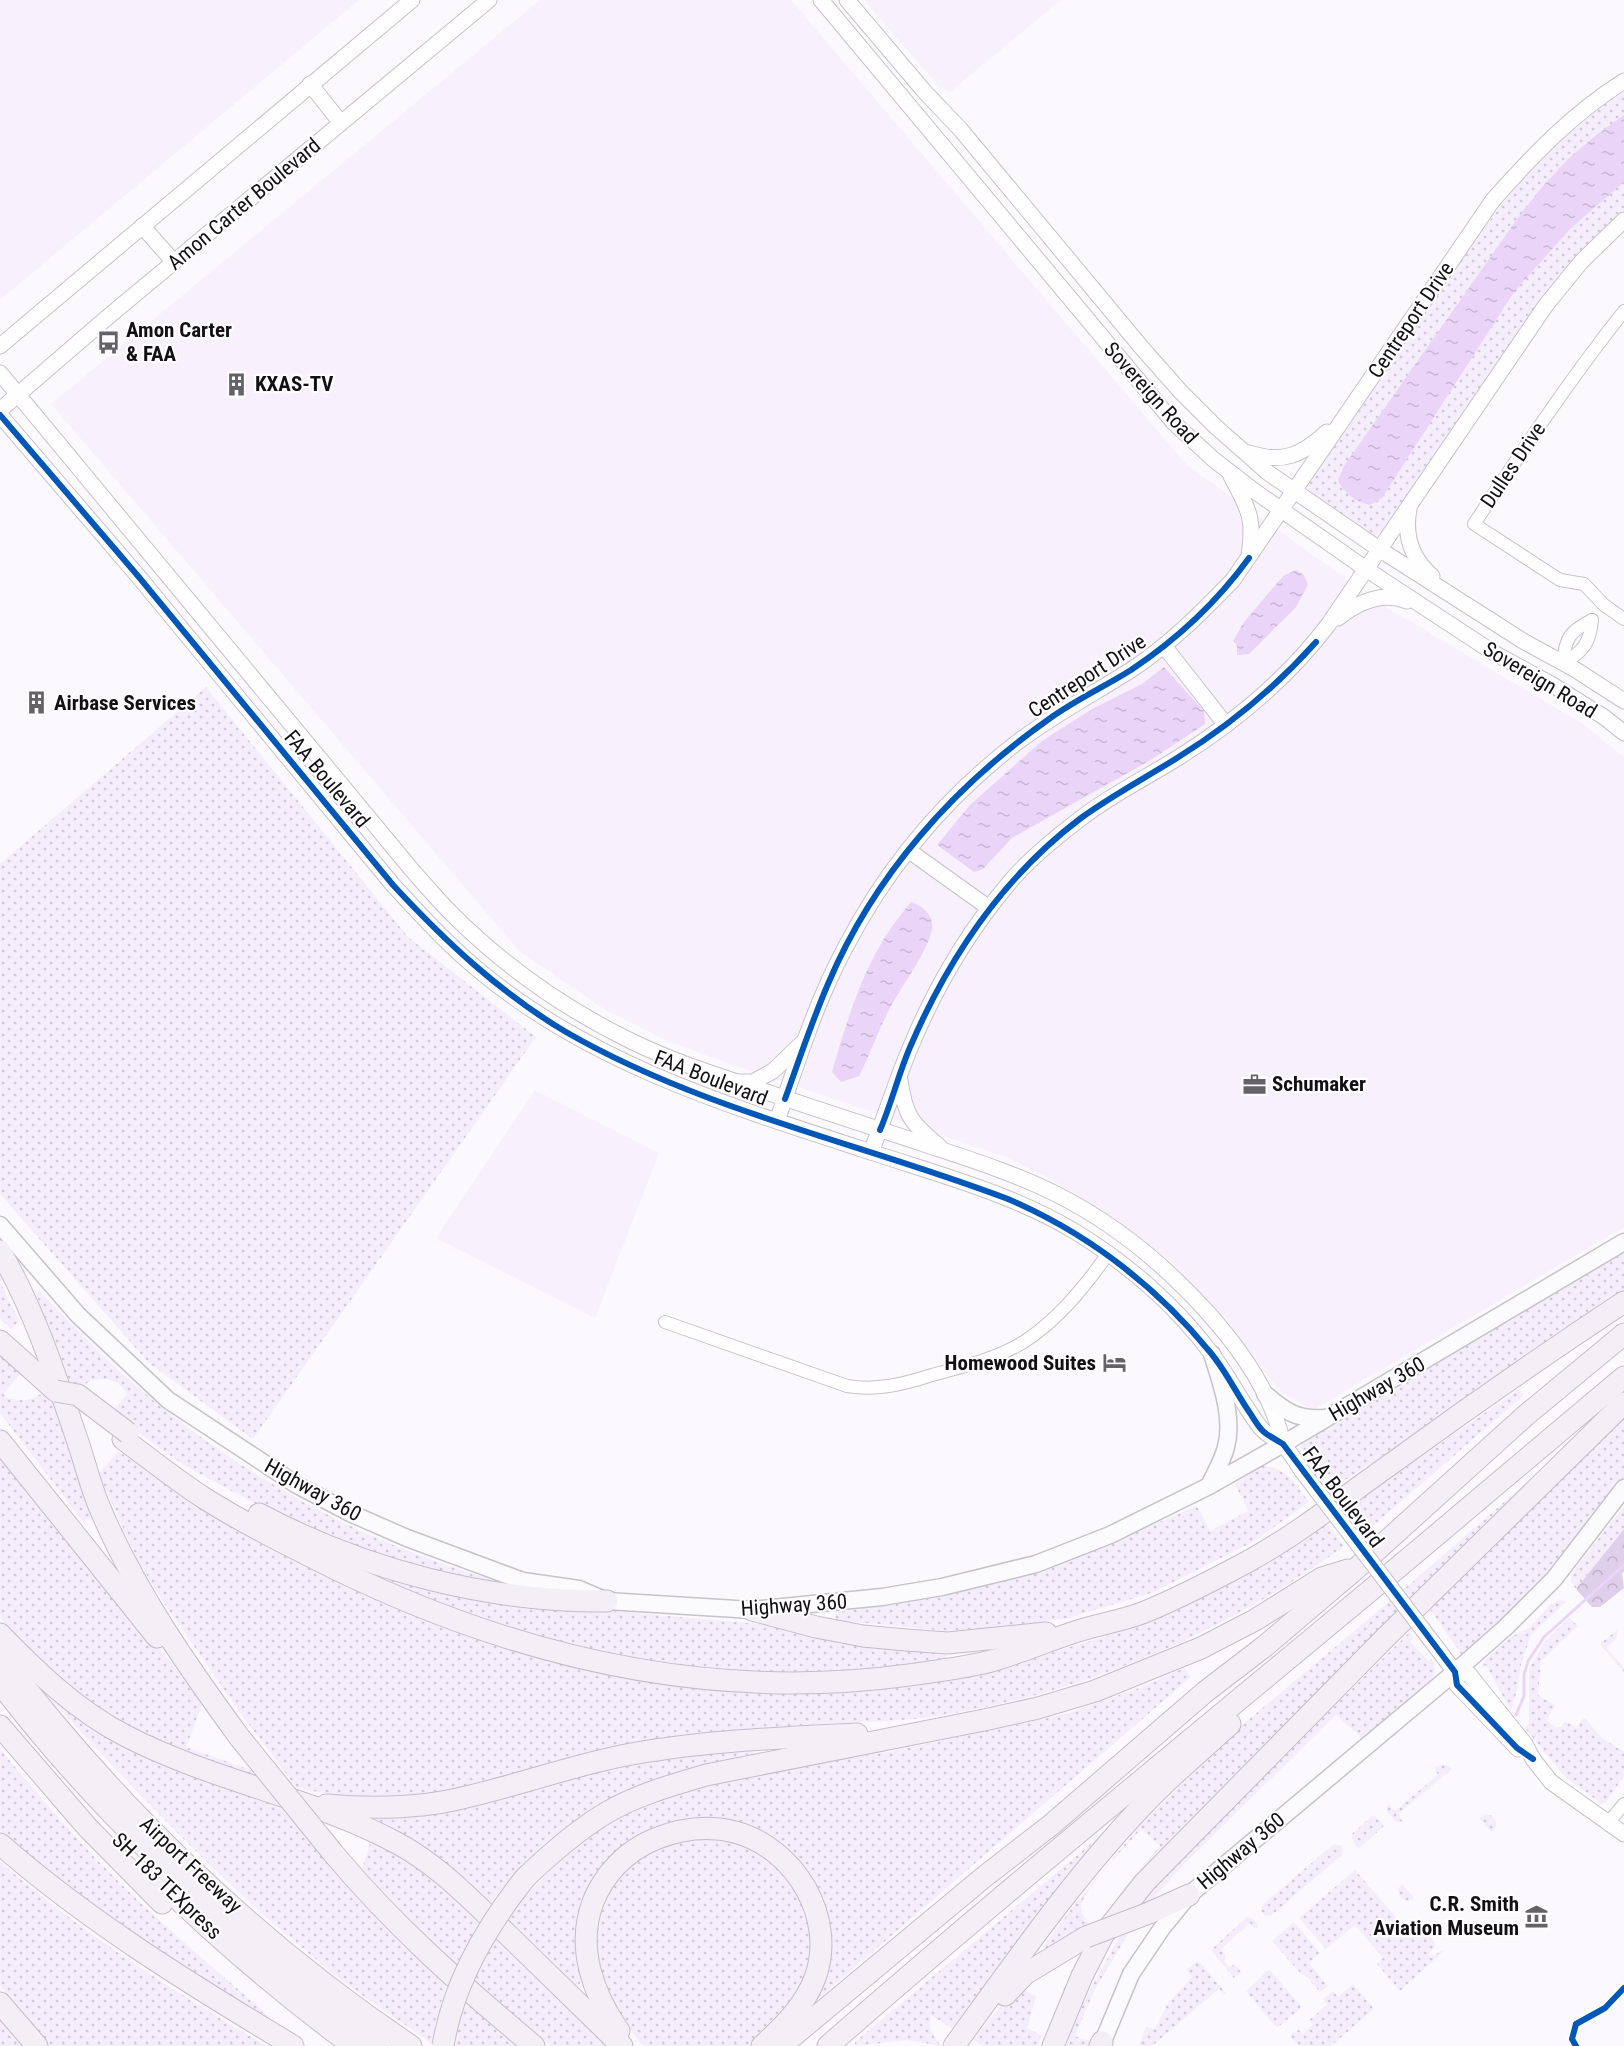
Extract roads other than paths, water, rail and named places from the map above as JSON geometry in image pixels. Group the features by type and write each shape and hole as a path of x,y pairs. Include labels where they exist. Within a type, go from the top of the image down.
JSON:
{"highway":[{"path":"0,1251 15,1276 41,1333 101,1511 124,1559 151,1607 221,1712 358,1882 432,1958 534,2046"},
{"path":"126,1436 203,1497 261,1531 385,1593 526,1645 639,1671 758,1683 874,1680 946,1670 992,1660 1079,1630 1141,1613 1194,1589 1272,1548 1525,1367 1624,1302"},
{"path":"781,2046 984,1877 1051,1825 1205,1692 1265,1646 1358,1567 1525,1416 1624,1334"},
{"path":"0,1341 23,1364 56,1390 218,1492 277,1524 346,1553 409,1575 498,1593 582,1601 607,1601"},
{"path":"828,2046 1000,1896 1624,1377"},
{"path":"1053,2046 1082,1976 1103,1935 1145,1882 1368,1655 1624,1403"},
{"path":"0,1441 139,1616 221,1712"},
{"path":"444,2046 454,2002 467,1969 484,1935 506,1902 525,1878 559,1846 606,1812 660,1788 706,1775 1038,1708 1095,1691 1202,1648 1255,1620 1322,1578 1358,1567"},
{"path":"752,1610 816,1627 863,1636 948,1643 1079,1630"},
{"path":"0,1634 61,1693 90,1715 126,1736 211,1772 304,1803 396,1843 451,1881 622,2046"},
{"name":"Airport Freeway","path":"0,1655 84,1757 178,1855 294,1959 354,2006 411,2046"},
{"path":"957,2042 1102,1850 1150,1798 1255,1701 1269,1674"},
{"name":"SH 183 TEXpress","path":"0,1683 72,1770 172,1873 288,1976 381,2046"},
{"name":"SH 183 TEXpress","path":"0,1705 60,1777 163,1885 273,1984 353,2046"},
{"path":"0,1726 68,1806 149,1890 236,1970 330,2046"},
{"path":"304,1803 356,1808 424,1805 465,1798 590,1763 655,1751 776,1738 927,1731"},
{"path":"629,2046 610,2019 596,1993 589,1971 586,1946 591,1906 604,1879 631,1852 666,1834 705,1828 736,1832 775,1852 798,1877 818,1915 821,1931 819,1962 812,1984 787,2022 762,2046"},
{"path":"0,1844 35,1875 123,1938 293,2046"},
{"path":"978,2014 999,2002 1025,1974 1086,1937 1189,1895"},
{"path":"0,2002 37,2046"}],"main road":[{"name":"Highway 360","path":"0,1225 78,1316 168,1400 297,1485 350,1513 407,1538 523,1581 579,1589 607,1601 752,1610 882,1597 990,1576 1036,1564 1110,1535 1209,1486 1283,1444 1624,1242"},
{"path":"1209,1486 1227,1446 1229,1428 1224,1393 1212,1354"},
{"path":"1265,1394 1285,1411 1295,1416 1312,1419 1326,1418"},
{"name":"Highway 360","path":"1101,2045 1131,1974 1162,1928 1189,1895 1506,1627 1554,1579 1624,1488"}],"street":[{"path":"0,346 412,0"},
{"name":"Amon Carter Boulevard","path":"0,410 489,0"},
{"name":"Sovereign Road","path":"821,0 1174,423 1228,471 1366,569 1494,653 1551,684 1604,717 1624,733"},
{"name":"Sovereign Road","path":"847,0 924,91 961,130 1173,383 1216,427 1267,472 1294,492 1463,604 1624,701"},
{"name":"Centreport Drive","path":"777,1121 828,983 844,949 863,915 908,850 965,786 1018,742 1051,717 1132,669 1164,646 1207,608 1233,580 1249,558 1493,200 1530,158 1573,118 1624,81"},
{"path":"310,84 341,123"},
{"path":"871,1152 925,1014 946,972 989,908 1010,882 1037,855 1081,818 1178,758 1226,725 1256,702 1291,669 1328,625 1546,305 1581,262 1624,220"},
{"path":"142,226 174,262"},
{"name":"Dulles Drive","path":"1624,311 1549,412 1474,524 1560,580 1584,584 1604,605 1624,619"},
{"path":"1615,322 1624,333"},
{"path":"0,330 21,328"},
{"name":"FAA Boulevard","path":"0,373 412,870 451,914 493,951 573,1009 633,1042 735,1082 994,1167 1058,1195 1123,1236 1169,1273 1222,1328 1245,1360 1278,1421 1283,1444 1455,1672 1469,1674 1526,1744 1540,1770 1560,1790 1624,1834"},
{"name":"FAA Boulevard","path":"0,414 138,576 393,885 432,927 476,968 564,1031 607,1055 686,1089 970,1185 1025,1206 1076,1232 1167,1304 1212,1354 1262,1431 1283,1444"},
{"path":"1244,452 1264,458 1291,456 1309,448 1345,416"},
{"path":"1228,471 1251,520 1249,558"},
{"path":"1410,504 1407,522 1412,552 1420,566 1463,604"},
{"path":"1328,625 1369,599 1401,598 1421,606"},
{"path":"1164,646 1226,725"},
{"path":"221,677 239,662"},
{"path":"1551,684 1563,663"},
{"path":"908,850 989,908"},
{"path":"522,1003 535,983"},
{"path":"735,1082 753,1082 773,1071 807,1038"},
{"path":"900,1074 902,1095 911,1120 946,1152"},
{"path":"665,1322 847,1386 877,1388 914,1381 979,1362 1021,1343 1048,1324 1086,1286 1123,1236"},
{"path":"1608,1823 1624,1804"}],"water":[{"path":"1624,115 1624,182 1570,229 1514,292 1382,498 1370,505 1351,496 1338,480 1344,466 1522,212 1568,159"},
{"path":"1296,570 1304,575 1308,585 1296,607 1249,654 1237,655 1237,645 1233,641 1244,622 1283,576"},
{"path":"1164,667 1204,711 1205,724 1149,761 1012,838 983,869 974,872 937,845 970,805 1042,741 1092,709 1142,684"},
{"path":"911,902 920,906 931,919 932,929 929,939 891,1006 859,1076 841,1082 832,1072 863,979 881,944"}],"waterway":[{"path":"1516,1715 1524,1696 1524,1675 1528,1661 1544,1637 1624,1565"}],"place":[{"name":"Amon Carter & FAA","path":"108,342"},
{"name":"KXAS-TV","path":"237,384"},
{"name":"Airbase Services","path":"36,703"},
{"name":"Schumaker","path":"1254,1084"},
{"name":"Homewood Suites","path":"1114,1363"},
{"name":"C.R. Smith Aviation Museum","path":"1537,1916"}]}
